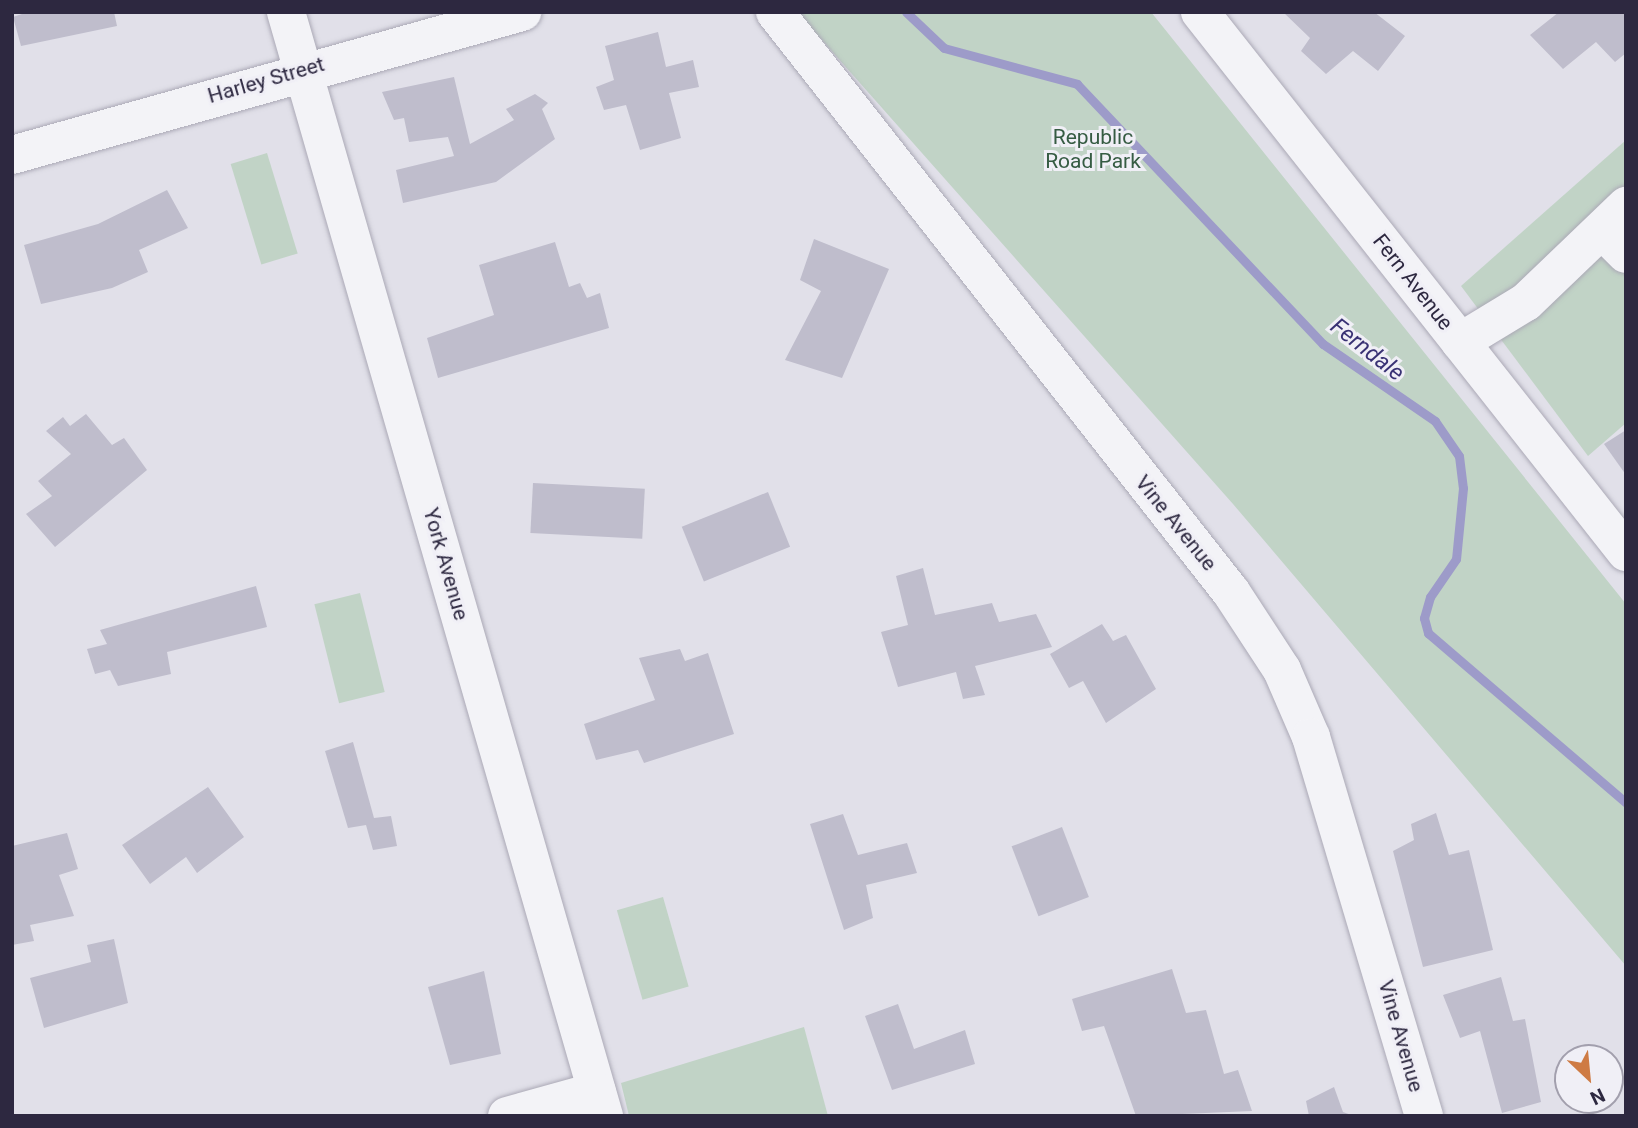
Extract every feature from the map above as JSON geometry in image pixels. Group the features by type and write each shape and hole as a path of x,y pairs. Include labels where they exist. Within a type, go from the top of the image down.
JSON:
{"street":[{"name":"York Avenue","path":"286,12 601,1103"},
{"name":"Harley Street","path":"12,155 303,69 522,12"},
{"name":"Vine Avenue","path":"775,12 1231,592 1282,670 1311,737 1424,1116"},
{"name":"Fern Avenue","path":"1200,12 1626,552"},
{"path":"1460,342 1526,302 1618,230"},
{"path":"507,1116 601,1103"}],"green space":[{"name":"Republic Road Park","path":"797,12 1151,12 1626,604 1626,966 1233,504"},
{"path":"1626,140 1626,423 1588,456 1461,286"},
{"path":"267,153 298,253 261,265 231,164"},
{"path":"360,593 385,692 339,703 314,604"},
{"path":"663,897 689,986 642,1000 617,910"},
{"path":"804,1027 828,1116 629,1116 621,1083"}],"building":[{"path":"28,12 114,12 117,26 21,46 13,17"},
{"path":"1283,12 1374,12 1405,36 1378,71 1353,51 1326,74 1301,51 1310,38"},
{"path":"1559,12 1626,12 1626,53 1615,62 1596,42 1563,69 1530,35"},
{"path":"658,32 666,67 693,60 699,87 669,93 681,138 640,150 626,105 604,110 596,87 614,80 605,46"},
{"path":"454,77 470,144 514,120 506,109 535,94 548,103 542,109 555,139 496,182 403,203 396,170 454,156 448,137 409,142 404,118 394,120 382,92"},
{"path":"167,190 188,228 139,250 148,272 112,288 41,304 24,245 98,224"},
{"path":"814,239 889,269 842,378 785,360 821,291 800,280"},
{"path":"555,242 569,287 580,283 587,298 600,293 609,328 438,378 427,338 494,315 479,265"},
{"path":"86,414 112,445 124,438 147,470 55,547 26,514 52,496 38,481 71,454 46,431 63,417 70,426"},
{"path":"1626,430 1626,475 1604,444"},
{"path":"533,483 645,489 642,539 530,533"},
{"path":"768,492 790,547 704,582 682,527"},
{"path":"923,568 935,615 992,603 999,622 1036,614 1052,647 975,666 985,695 963,699 956,672 898,687 881,632 908,625 896,576"},
{"path":"256,586 267,627 167,652 171,674 118,686 110,670 95,674 87,649 107,644 100,630"},
{"path":"1102,624 1113,641 1126,635 1156,689 1106,723 1083,681 1069,688 1050,654"},
{"path":"680,649 685,661 708,653 734,734 644,763 638,750 596,760 584,724 655,700 639,658"},
{"path":"353,742 374,818 391,816 397,846 373,850 366,825 348,828 325,751"},
{"path":"208,787 244,837 197,873 186,857 150,884 122,845"},
{"path":"1436,813 1449,855 1469,850 1493,950 1423,967 1393,851 1414,840 1411,824"},
{"path":"843,814 858,855 907,843 917,873 866,885 873,918 844,930 810,824"},
{"path":"1062,827 1089,897 1038,916 1012,846"},
{"path":"67,833 78,869 59,875 74,916 30,925 34,941 12,945 12,846"},
{"path":"114,939 128,1003 44,1028 30,978 91,962 87,945"},
{"path":"1172,969 1186,1013 1206,1010 1224,1074 1238,1070 1252,1111 1136,1116 1104,1026 1082,1031 1072,999"},
{"path":"484,971 501,1054 450,1065 428,987"},
{"path":"1501,977 1513,1021 1525,1019 1541,1102 1502,1113 1480,1031 1460,1038 1443,995"},
{"path":"898,1004 914,1049 965,1030 975,1064 892,1090 865,1016"},
{"path":"1334,1087 1343,1112 1354,1116 1309,1116 1306,1101"}],"waterway":[{"name":"Ferndale","path":"906,12 944,48 1077,84 1323,344 1435,421 1459,456 1463,488 1456,559 1430,597 1424,618 1428,633 1626,803"}]}
